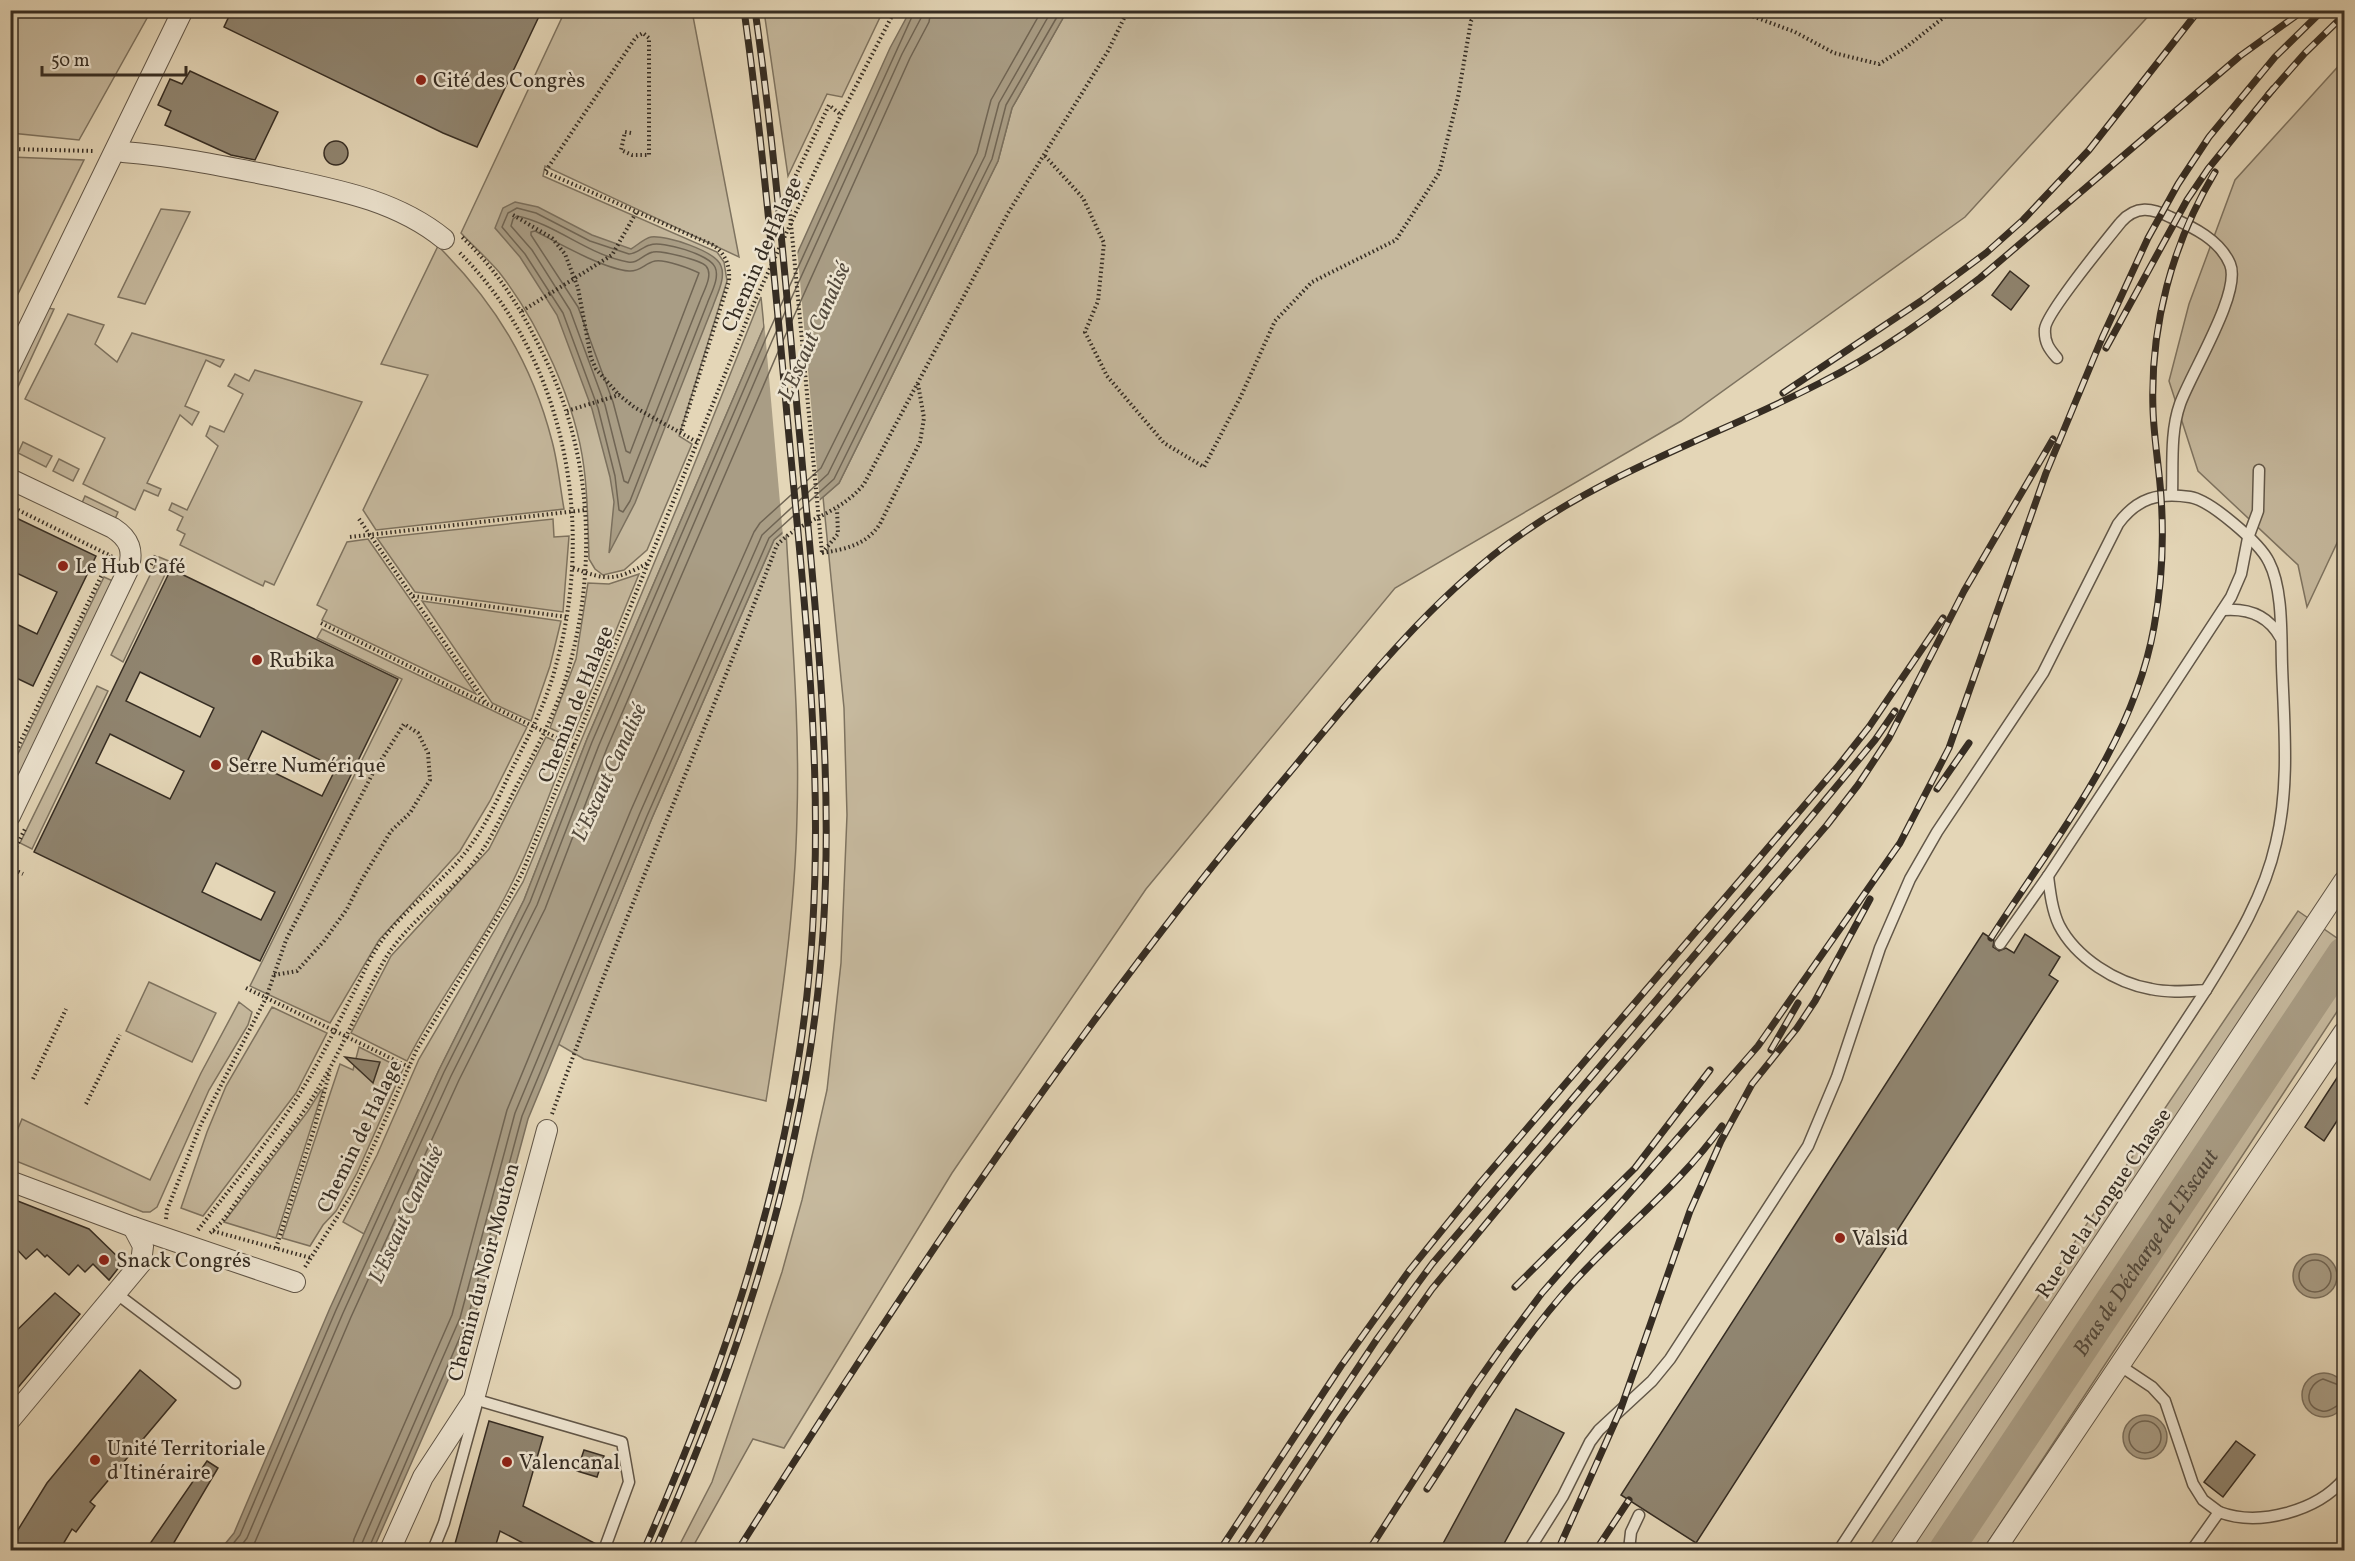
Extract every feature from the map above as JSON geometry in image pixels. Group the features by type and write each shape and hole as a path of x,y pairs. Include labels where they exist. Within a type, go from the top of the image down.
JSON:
{"street":[{"path":"10,366 183,10"},
{"path":"123,152 185,158 346,192 395,209 450,236"},
{"path":"10,479 113,528 129,544 131,556 128,570 10,816"},
{"name":"Rue de la Longue Chasse","path":"1899,1551 2344,881"},
{"path":"1995,1551 2344,1032"},
{"name":"Chemin du Noir Mouton","path":"390,1551 423,1477 476,1400 547,1130"},
{"path":"11,1181 133,1227 295,1282"},
{"path":"10,1420 138,1267 142,1258 142,1246 133,1227"}],"lane":[{"path":"2057,358 2046,345 2044,326 2121,222 2131,212 2146,209 2162,213 2218,245 2232,270 2231,288 2222,314 2179,405 2175,427 2172,495"},
{"path":"2000,944 2048,876 2232,597 2241,574 2248,538 2259,502 2259,470"},
{"path":"1530,1551 1563,1496 1590,1442 1599,1430 1652,1381 1670,1359 1801,1160 1824,1111 1880,948 1910,879 1937,832 2043,673 2118,524 2132,507 2150,498 2172,495 2192,497 2218,510 2263,553 2273,572 2281,639 2285,781 2276,843 2267,873 2246,926 2206,990 1839,1551"},
{"path":"2223,610 2250,611 2275,627 2281,639"},
{"path":"2048,876 2059,925 2072,944 2093,963 2127,982 2145,988 2165,991 2206,990"},
{"path":"117,1294 236,1383"},
{"path":"2119,1365 2152,1387 2165,1401 2193,1484 2203,1500 2219,1512 2250,1517 2286,1512 2326,1497 2344,1479"},
{"path":"433,1551 444,1523 476,1400 622,1442 629,1482 603,1551"},
{"path":"2192,1551 2219,1512"},
{"path":"1629,1551 1631,1532 1639,1515"}],"path":[{"name":"Chemin de Halage","path":"295,1282 352,1194 424,1035 515,888 753,305 841,115 895,10"},
{"path":"547,1130 586,1020 731,665 777,545 786,535 837,509 853,497 864,484 1008,213 1108,51 1128,10"},
{"path":"1045,156 1083,198 1104,243 1098,301 1085,332 1107,375 1164,443 1204,467 1275,321 1312,282 1396,240 1439,173 1458,97 1471,21 1478,10"},
{"path":"1736,10 1795,32 1834,53 1879,64 1905,48 1953,10"},
{"path":"631,133 625,132 621,150 632,154 649,155 649,38 643,33 636,36 545,172 713,245 724,255 730,273 729,281 681,432"},
{"path":"822,553 788,192 829,105 841,115"},
{"path":"10,149 94,151"},
{"path":"522,311 575,280 615,251 636,213"},
{"path":"513,214 544,231 559,244 575,280 591,358 596,369 619,395 634,407 697,442"},
{"path":"186,1245 213,1232 306,1109 390,951 467,869 484,847 545,733 566,679 580,618 585,572 585,510 581,468 567,411 551,368 522,311 493,270 450,236"},
{"path":"186,1245 292,1105 379,945 472,844 533,727 552,679 567,617 573,568 573,512 562,440 531,356 506,309 450,236"},
{"path":"822,553 843,550 863,542 880,524 920,442 924,418 918,384"},
{"path":"567,411 619,395"},
{"path":"10,506 111,556 10,763"},
{"path":"822,553 838,534 837,509"},
{"path":"350,537 585,510"},
{"path":"358,519 487,704"},
{"path":"573,568 605,579 615,578 649,563"},
{"path":"412,596 567,617"},
{"path":"321,623 574,746"},
{"path":"164,1238 167,1210 201,1124 266,998 286,940 373,772 404,724 418,733 428,753 430,780 410,813 391,831 347,909 324,940 297,971 274,975"},
{"path":"10,868 23,874"},
{"path":"246,988 409,1067"},
{"path":"33,1079 66,1009"},
{"path":"86,1104 120,1035"},
{"path":"276,1248 315,1126 332,1062"},
{"path":"213,1232 311,1258"}],"shaded area":[{"path":"10,11 151,11 79,140 11,133"},
{"path":"565,11 692,11 739,257 545,166 543,176 717,252 724,262 727,281 679,436 692,444 647,550 624,570 603,575 595,569 589,559 584,468 580,443 564,391 541,339 514,292 499,272 461,233"},
{"path":"764,11 883,11 842,97 827,94 788,176"},
{"path":"1067,11 2153,11 1965,217 1681,421 1395,588 1146,889 952,1173 784,1448 753,1439 691,1550 677,1550 712,1482 782,1272 802,1200 827,1090 841,963 847,815 844,708 823,497 839,483 998,161 1012,108"},
{"path":"2344,60 2344,528 2307,607 2298,565 2198,471 2169,381 2189,304 2235,180"},
{"path":"10,157 84,160 11,308"},
{"path":"161,209 190,212 145,304 118,297"},
{"path":"438,246 494,312 522,360 544,413 552,441 564,509 376,530 363,510 428,375 381,364"},
{"path":"761,297 764,327 587,739 524,900 439,1070 364,1234 343,1222 377,1155 419,1059 523,882"},
{"path":"47,308 54,309 15,393 11,392 10,383"},
{"path":"68,314 104,325 95,344 117,362 132,333 224,360 220,367 206,360 185,406 199,412 192,425 180,415 147,483 161,489 158,496 144,490 135,510 83,484 105,438 25,399"},
{"path":"255,370 362,402 274,585 265,581 263,586 180,545 185,534 177,530 183,517 169,510 172,503 187,510 218,446 206,436 210,426 224,432 243,394 228,386 235,374 249,381"},
{"path":"23,442 52,456 46,467 18,453"},
{"path":"59,459 79,469 73,481 53,471"},
{"path":"85,496 118,512 115,519 82,503"},
{"path":"553,519 554,537 569,536 563,612 415,592 377,538"},
{"path":"786,530 796,709 798,780 796,852 782,995 766,1101 584,1059 558,1044 652,818 774,540"},
{"path":"368,539 476,694 322,620 327,610 317,605 347,542"},
{"path":"159,557 171,562 123,662 111,655"},
{"path":"639,574 572,738 550,728 576,659 588,583 609,584"},
{"path":"104,577 113,581 11,791 10,770"},
{"path":"422,601 561,621 550,666 531,721 492,703"},
{"path":"322,629 527,727 490,801 460,851 379,940 330,1023 250,986 402,679 317,638"},
{"path":"97,686 108,691 32,849 20,843"},
{"path":"546,737 568,747 528,850 500,906 407,1061 351,1033 391,956 489,849"},
{"path":"2298,911 2344,943 2344,1001 1983,1550 1867,1550"},
{"path":"149,982 216,1013 192,1062 126,1031"},
{"path":"239,1002 252,1012 248,1025 209,1090 157,1207 150,1212 143,1212 11,1159 11,1145 22,1119 150,1180 201,1073"},
{"path":"272,1007 327,1033 296,1093 203,1216 181,1208 207,1132 226,1086"},
{"path":"359,1047 403,1069 357,1173 336,1211 323,1225 310,1246 282,1238 340,1064 353,1070"},
{"path":"323,1090 276,1238 224,1222 308,1111"}],"water":[{"name":"L'Escaut Canalisé","path":"910,11 1067,11 1012,108 998,161 839,483 774,540 652,818 528,1119 473,1323 373,1550 220,1550 234,1533 330,1308 439,1070 524,900 587,739 760,336 890,48"},
{"path":"515,202 538,207 592,235 631,249 651,237 678,241 710,255 721,266 722,281 719,291 635,503 609,553 614,502 610,477 592,409 557,315 520,257 495,228 503,208"},
{"path":"2315,1254 2331,1260 2337,1276 2331,1292 2315,1298 2299,1292 2293,1276 2299,1260"},
{"path":"2324,1373 2339,1380 2346,1395 2339,1410 2324,1417 2309,1410 2302,1395 2309,1380"},
{"path":"2145,1415 2161,1421 2167,1437 2161,1453 2145,1459 2129,1453 2123,1437 2129,1421"}],"pier":[{"path":"797,247 820,504 783,537 764,320"}],"building":[{"name":"Cité des Congrès","path":"232,10 542,10 477,147 443,133 224,27"},
{"path":"190,71 278,112 255,160 231,155 165,125 171,111 158,105 170,79 182,84"},
{"path":"336,141 344,145 348,153 344,161 336,165 328,161 324,153 328,145"},
{"path":"2010,271 2029,286 2011,310 1992,295"},
{"path":"10,515 96,556 33,686 10,675 10,621 37,634 57,592 10,570"},
{"name":"Serre Numérique","path":"171,569 398,679 260,961 34,852","holes":["140,672 214,708 200,737 126,701","262,731 336,768 322,796 248,760","110,734 184,771 170,799 96,763","216,863 275,892 261,920 202,892"]},
{"name":"Valsid","path":"1983,933 1994,940 1993,947 1999,951 2006,948 2014,953 2025,934 2060,957 2049,975 2058,981 1696,1543 1621,1495"},
{"path":"345,1057 380,1062 373,1083"},
{"path":"2344,1067 2344,1110 2324,1141 2305,1127"},
{"path":"10,1198 89,1229 120,1259 120,1266 109,1280 93,1264 85,1272 78,1265 69,1275 37,1249 26,1259 10,1242"},
{"path":"55,1293 80,1314 10,1397 10,1337"},
{"name":"Unité Territoriale d'Itinéraire","path":"140,1370 176,1400 90,1502 95,1506 76,1532 72,1529 59,1551 10,1551 10,1544 47,1483"},
{"path":"1516,1409 1564,1433 1500,1551 1439,1551"},
{"name":"Valencanal","path":"489,1421 543,1437 523,1506 598,1545 597,1551 538,1551 500,1531 494,1551 453,1551"},
{"path":"2236,1441 2255,1455 2223,1497 2204,1482"},
{"path":"584,1450 604,1456 597,1477 577,1471"},
{"name":"Unité Territoriale d'Itinéraire","path":"207,1461 218,1468 169,1551 145,1551"}],"waterway":[{"name":"Bras de Décharge de L'Escaut","path":"1946,1550 2344,954"}],"railway":[{"path":"644,1550 717,1369 757,1246 773,1183 799,1055 809,980 814,905 816,831 814,756 805,608 770,234 744,10"},
{"path":"655,1550 683,1486 733,1355 774,1222 791,1154 804,1085 815,1016 822,945 826,874 826,804 824,733 814,592 781,230 755,10"},
{"path":"1783,393 1924,299 1986,253 2023,220 2089,150 2199,10"},
{"path":"738,1550 930,1255 1064,1062 1206,875 1332,721 1414,628 1443,599 1505,546 1542,520 1581,497 1659,457 1820,383 1903,334 1980,278 2240,56 2304,10"},
{"path":"1369,1550 1473,1388 1542,1293 1758,1046 1900,843 1949,748 2046,473 2102,338 2148,238 2178,184 2209,137 2275,57 2323,10"},
{"path":"2268,95 2305,53 2344,15"},
{"path":"2106,348 2187,200 2208,169 2273,89"},
{"path":"1991,938 2088,790 2129,711 2144,670 2157,611 2162,562 2161,496 2153,410 2155,348 2167,286 2176,257 2200,199 2215,172"},
{"path":"1254,1550 1341,1418 1432,1289 1527,1174 1827,825 1858,785 1889,738 1964,591 2053,439"},
{"path":"1220,1550 1341,1366 1409,1271 1481,1182 1839,765 1869,727 1943,618"},
{"path":"1237,1550 1377,1339 1432,1264 1777,858 1875,740 1895,711"},
{"path":"1937,789 1969,743"},
{"path":"1558,1550 1620,1411 1690,1211 1721,1141 1752,1084 1797,1028 1815,1001 1870,899"},
{"path":"1771,1050 1798,1003"},
{"path":"1515,1287 1635,1168 1710,1070"},
{"path":"1427,1489 1495,1384 1551,1308 1591,1264 1688,1168 1722,1126"},
{"path":"1596,1550 1629,1500"}],"place":[{"name":"Cité des Congrès","path":"421,80"},
{"name":"Le Hub Café","path":"63,566"},
{"name":"Rubika","path":"257,660"},
{"name":"Serre Numérique","path":"216,765"},
{"name":"Valsid","path":"1840,1238"},
{"name":"Snack Congrés","path":"104,1260"},
{"name":"Unité Territoriale d'Itinéraire","path":"95,1460"},
{"name":"Valencanal","path":"507,1462"}]}
